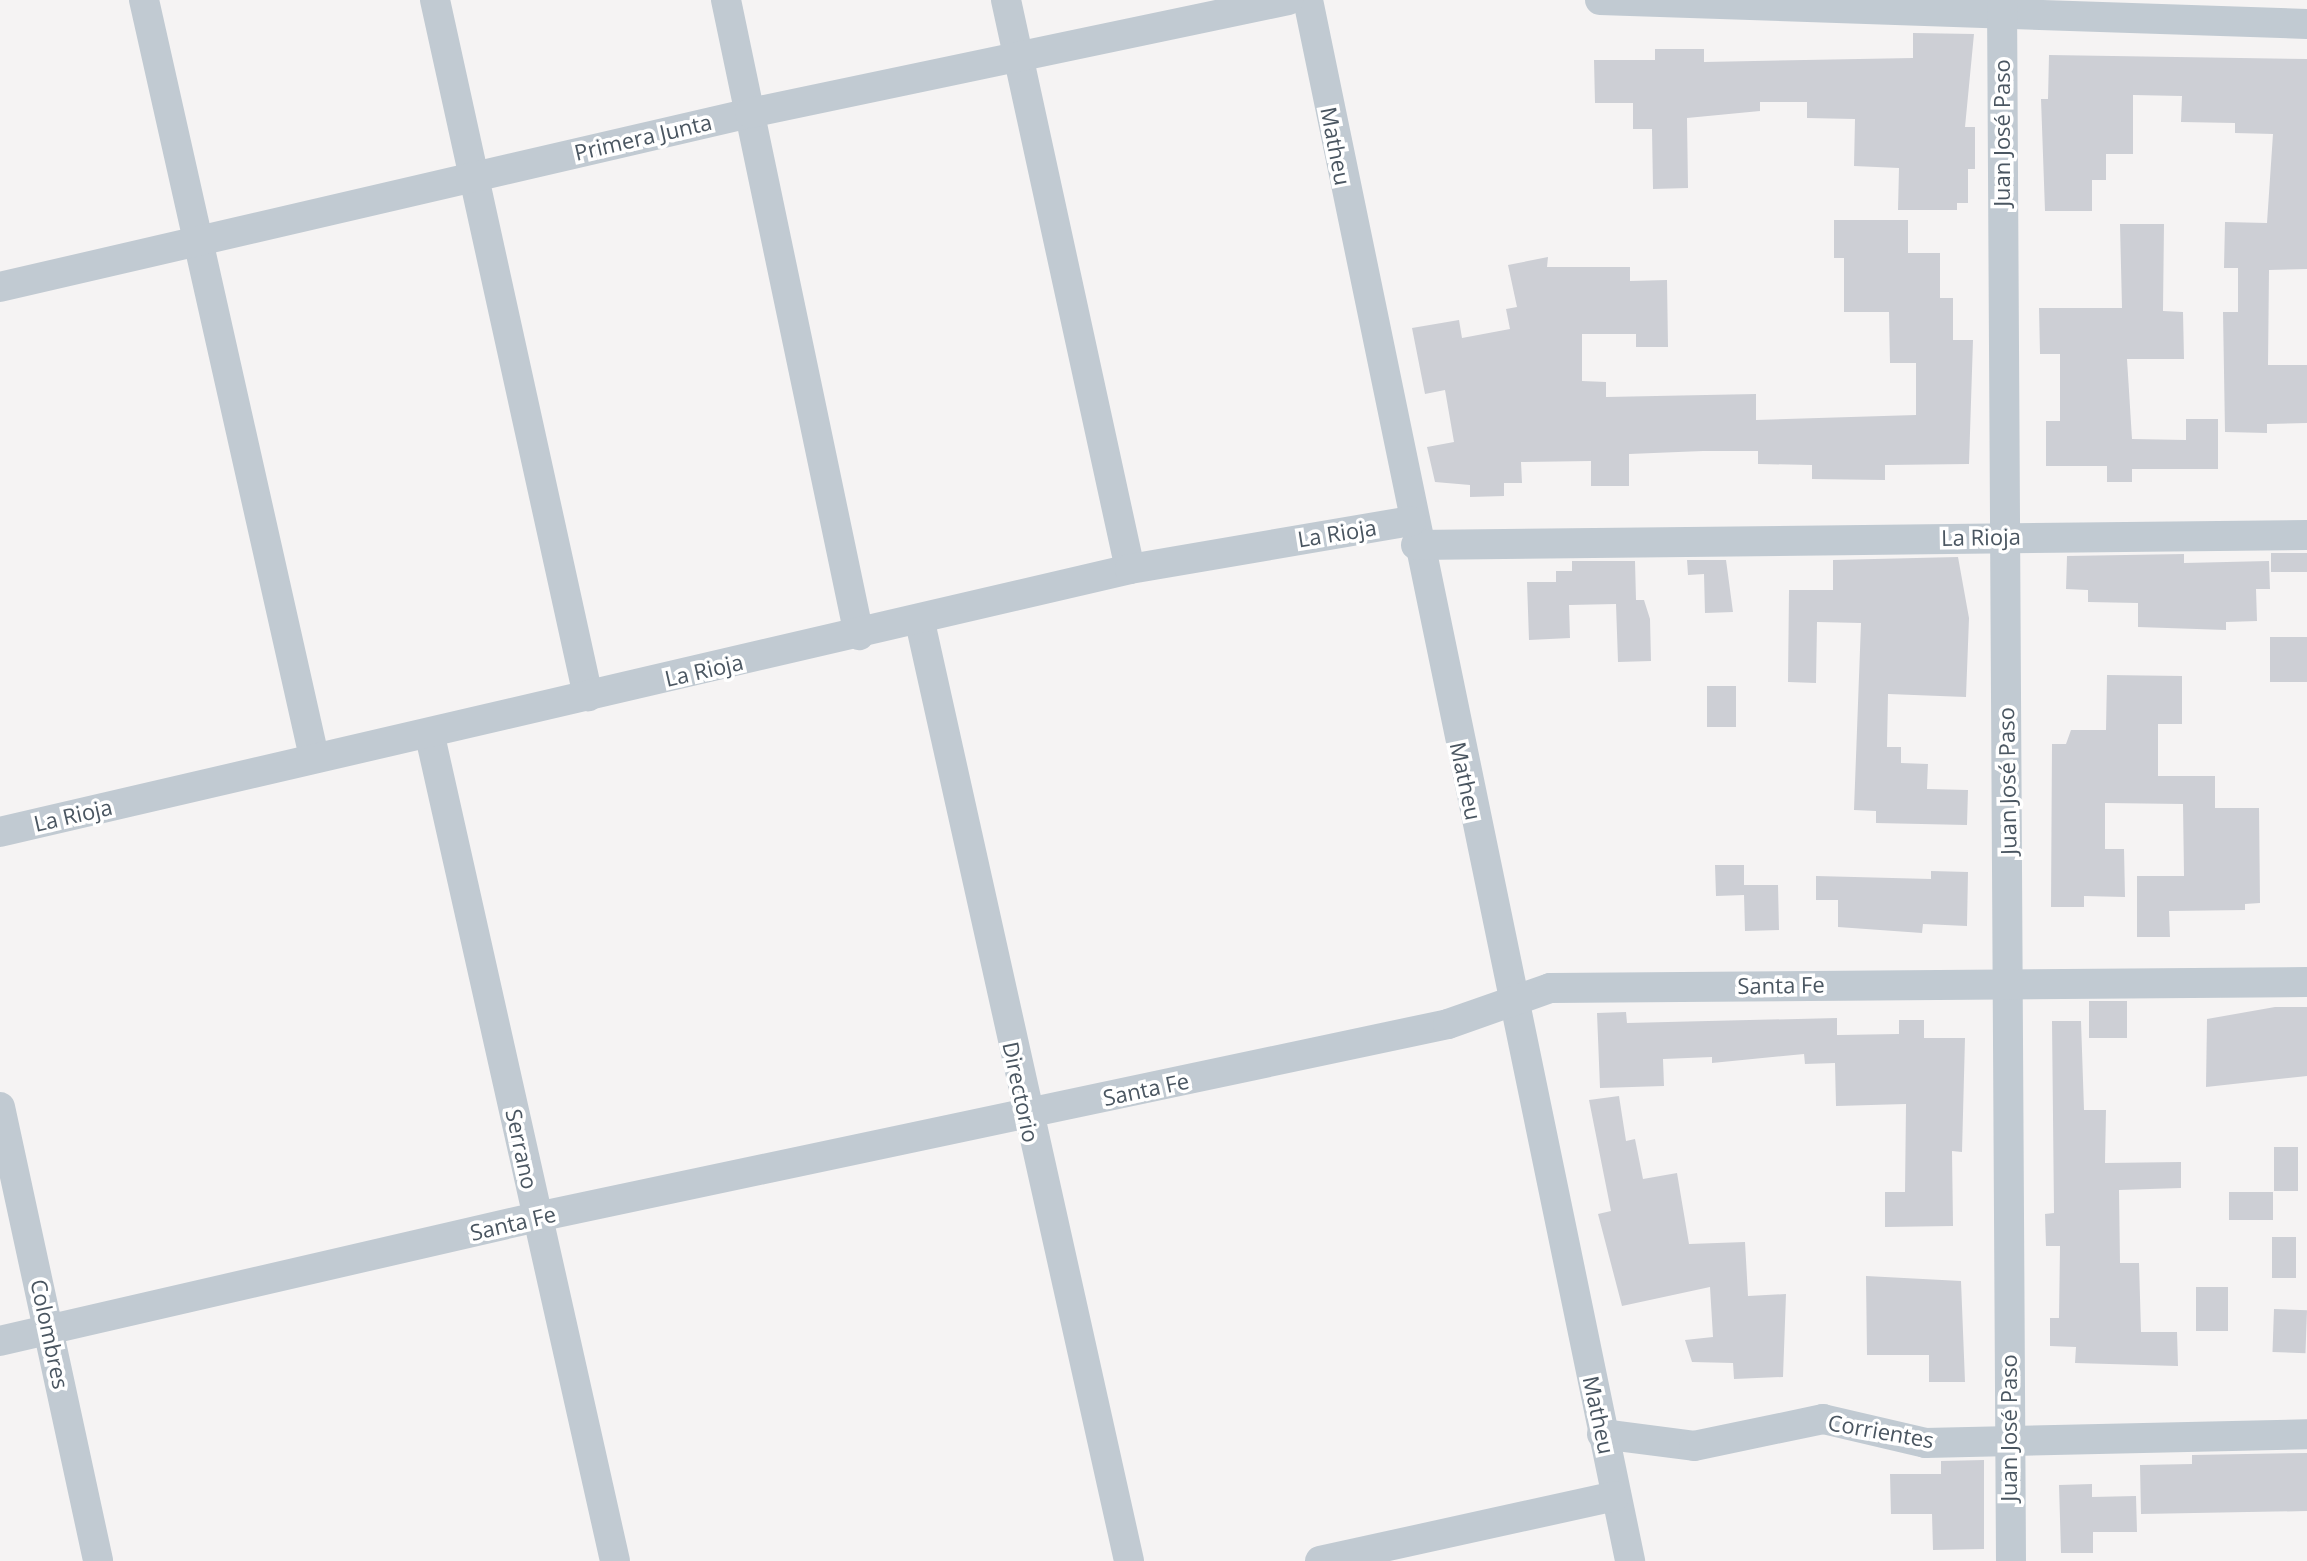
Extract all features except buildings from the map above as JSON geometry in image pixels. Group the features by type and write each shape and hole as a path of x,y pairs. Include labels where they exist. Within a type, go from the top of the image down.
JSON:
{"street":[{"path":"144,0 314,757"},
{"path":"435,0 588,696"},
{"path":"726,0 859,635"},
{"path":"1006,0 1130,569"},
{"name":"Primera Junta","path":"0,287 750,113 1288,0"},
{"name":"Matheu","path":"1308,0 1413,533 1630,1561"},
{"path":"1600,0 2002,7 2307,24"},
{"name":"Juan José Paso","path":"2002,7 2002,536 2010,982 2008,1440 2011,1561"},
{"name":"La Rioja","path":"0,832 314,757 430,736 588,696 920,622 1130,569 1413,533 2307,535"},
{"name":"Directorio","path":"920,622 1026,1115 1129,1561"},
{"name":"Serrano","path":"430,736 615,1561"},
{"name":"Santa Fe","path":"0,1341 537,1217 1448,1024 1512,997 1550,988 2307,982"},
{"name":"Colombres","path":"0,1107 98,1561"},
{"name":"Corrientes","path":"1602,1434 1694,1446 1823,1419 1925,1443 2307,1434"},
{"path":"1320,1561 1615,1496"}]}
